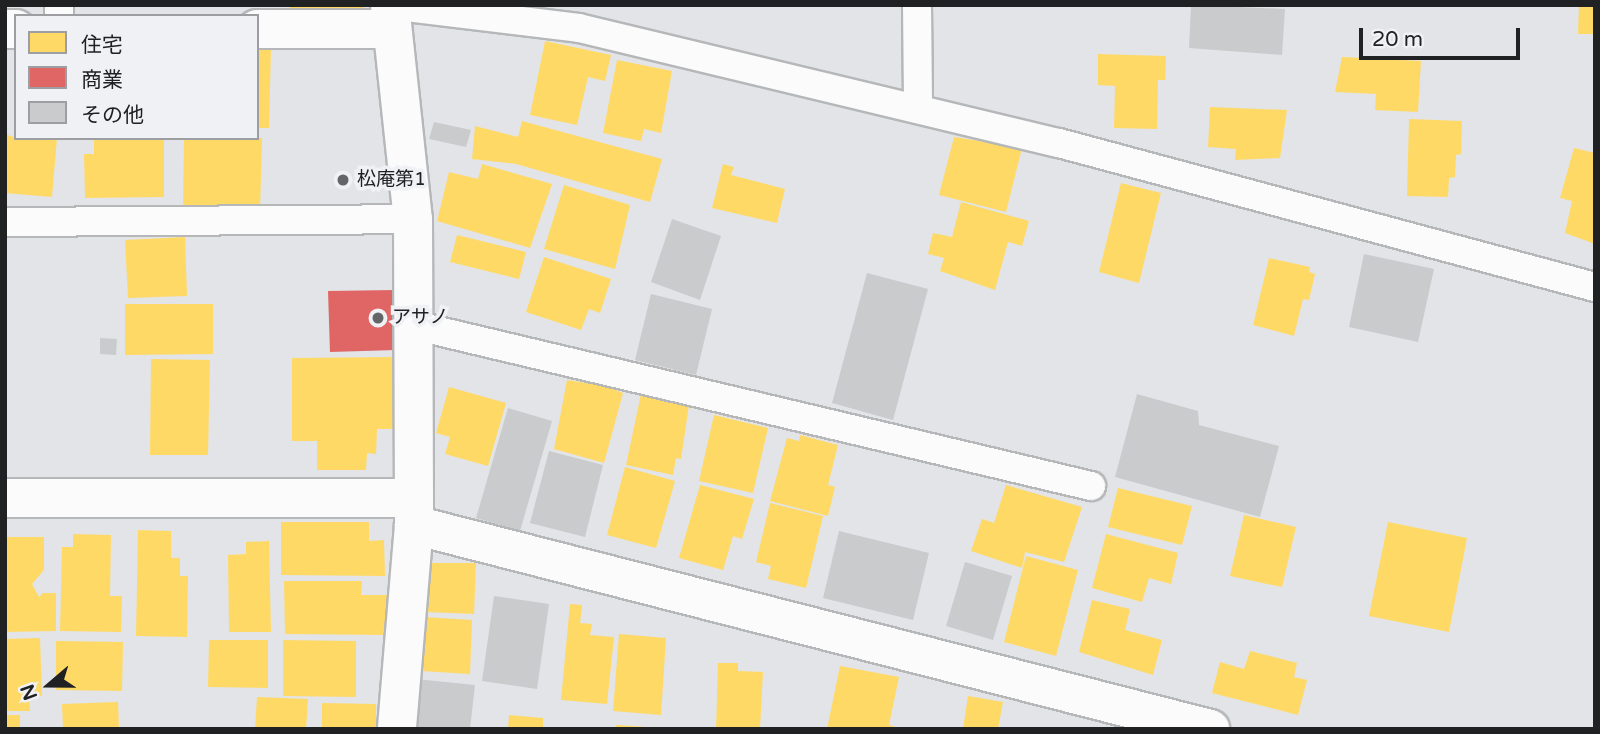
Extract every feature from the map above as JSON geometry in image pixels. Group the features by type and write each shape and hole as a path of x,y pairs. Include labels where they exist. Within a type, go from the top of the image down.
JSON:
{"street":[{"path":"259,29 391,13 413,219 413,512 397,729"},
{"path":"5,498 413,512 1210,729"}],"lane":[{"path":"917,5 918,110"},
{"path":"391,13 579,28 918,110 1595,287"},
{"path":"5,222 413,219"},
{"path":"413,325 1091,486"}],"building: 住宅":[{"path":"290,5 364,5 364,13 290,12"},
{"path":"1579,5 1595,5 1595,34 1578,34"},
{"path":"545,41 611,55 605,81 588,77 577,125 530,115"},
{"path":"259,49 271,49 269,128 259,128"},
{"path":"1098,54 1166,56 1165,80 1158,80 1157,129 1114,128 1115,86 1098,85"},
{"path":"1342,57 1421,61 1418,112 1375,110 1376,94 1335,92"},
{"path":"617,60 672,71 661,133 644,129 641,141 603,133"},
{"path":"1210,107 1287,110 1280,158 1235,160 1236,149 1208,147"},
{"path":"1409,119 1462,121 1461,154 1456,155 1455,177 1449,178 1448,197 1407,196"},
{"path":"522,121 662,159 650,202 516,164 472,159 475,126 518,137"},
{"path":"5,134 14,137 14,140 57,140 52,197 5,193"},
{"path":"954,137 1022,148 1006,212 939,195"},
{"path":"262,138 260,210 183,207 184,140"},
{"path":"94,140 164,140 164,197 85,198 84,154 94,154"},
{"path":"1574,148 1595,153 1595,244 1565,233 1572,201 1560,198"},
{"path":"482,164 552,184 530,248 437,221 449,172 478,179"},
{"path":"723,164 734,167 731,175 785,189 777,223 712,208"},
{"path":"1121,183 1161,193 1139,283 1099,272"},
{"path":"564,185 630,205 615,269 544,249"},
{"path":"961,202 1029,221 1022,246 1008,242 995,290 940,271 944,258 928,254 933,233 952,237"},
{"path":"457,235 526,252 519,279 450,262"},
{"path":"185,237 187,296 128,298 125,240"},
{"path":"544,257 611,279 600,313 589,309 581,330 526,312"},
{"path":"1269,258 1310,267 1309,272 1315,274 1309,300 1303,299 1294,336 1253,325"},
{"path":"125,304 213,304 213,354 125,355"},
{"path":"393,357 394,429 377,429 376,454 367,453 366,470 317,470 317,441 292,441 292,358"},
{"path":"151,359 210,360 208,455 150,455"},
{"path":"588,373 619,379 617,391 623,393 604,463 554,449 567,380 586,383"},
{"path":"449,387 506,403 488,466 445,454 450,437 436,433"},
{"path":"641,394 689,405 681,459 676,458 673,475 626,465"},
{"path":"714,415 768,428 753,493 699,481"},
{"path":"800,435 838,445 828,485 835,487 828,516 770,501 787,438 799,441"},
{"path":"625,467 675,481 656,548 607,535"},
{"path":"700,485 754,499 742,539 733,536 723,570 679,558"},
{"path":"1006,485 1082,507 1064,562 1025,552 1022,568 971,551 982,519 994,523"},
{"path":"1118,488 1192,506 1182,545 1108,527"},
{"path":"770,503 823,516 806,588 768,579 771,566 756,562"},
{"path":"1244,515 1296,527 1282,587 1230,576"},
{"path":"281,522 369,522 369,541 384,540 385,576 281,575"},
{"path":"1388,522 1467,538 1449,632 1369,616"},
{"path":"138,530 171,531 171,558 180,558 180,576 188,576 187,637 136,636"},
{"path":"73,534 111,535 110,596 122,596 121,632 60,631 62,547 73,547"},
{"path":"1106,534 1178,553 1171,584 1149,578 1142,602 1092,588"},
{"path":"5,537 44,537 44,570 32,584 39,597 43,593 56,593 56,631 5,632"},
{"path":"269,541 271,632 229,632 228,555 246,554 246,542"},
{"path":"1026,556 1078,570 1056,656 1004,642"},
{"path":"429,563 476,563 474,614 426,612"},
{"path":"284,581 362,581 361,595 388,595 388,635 285,634"},
{"path":"1092,600 1130,609 1125,630 1162,640 1153,675 1079,652"},
{"path":"570,604 582,605 580,623 592,624 590,635 614,637 607,704 561,700"},
{"path":"425,617 472,620 470,674 421,671"},
{"path":"619,634 666,638 661,715 613,711"},
{"path":"40,638 42,696 29,696 30,711 5,711 5,639"},
{"path":"209,640 268,640 268,688 208,687"},
{"path":"283,640 356,641 356,697 283,696"},
{"path":"56,641 123,642 122,691 56,690"},
{"path":"1250,651 1297,663 1294,677 1307,680 1298,715 1212,693 1220,662 1244,669"},
{"path":"718,663 738,663 738,671 763,672 760,729 716,729"},
{"path":"840,666 899,677 889,725 902,729 827,729"},
{"path":"968,696 1003,702 998,729 963,729"},
{"path":"257,697 308,699 306,729 255,729"},
{"path":"118,702 119,729 63,729 62,704"},
{"path":"322,703 376,704 376,729 322,729"},
{"path":"5,715 20,715 20,729 5,729"},
{"path":"509,715 543,718 543,729 508,729"},
{"path":"616,725 647,727 647,729 616,729"}],"building: 商業":[{"path":"395,290 396,350 330,352 328,291"}],"building: その他":[{"path":"1191,5 1285,9 1282,55 1189,48"},
{"path":"434,122 471,130 466,147 429,139"},
{"path":"672,219 721,236 700,300 651,282"},
{"path":"1364,254 1434,269 1418,342 1349,327"},
{"path":"867,273 928,289 893,420 832,403"},
{"path":"651,294 712,309 696,375 635,360"},
{"path":"100,338 117,339 116,355 100,354"},
{"path":"1137,394 1198,411 1199,425 1279,446 1260,517 1115,477"},
{"path":"508,408 552,421 520,531 476,518"},
{"path":"549,451 603,465 585,537 530,523"},
{"path":"839,531 929,553 913,620 823,598"},
{"path":"965,562 1012,576 993,640 946,626"},
{"path":"494,596 549,604 537,689 482,681"},
{"path":"416,679 475,685 470,729 411,729"}],"place":[{"name":"松庵第1","path":"343,180"},
{"name":"アサノ","path":"378,318"}]}
